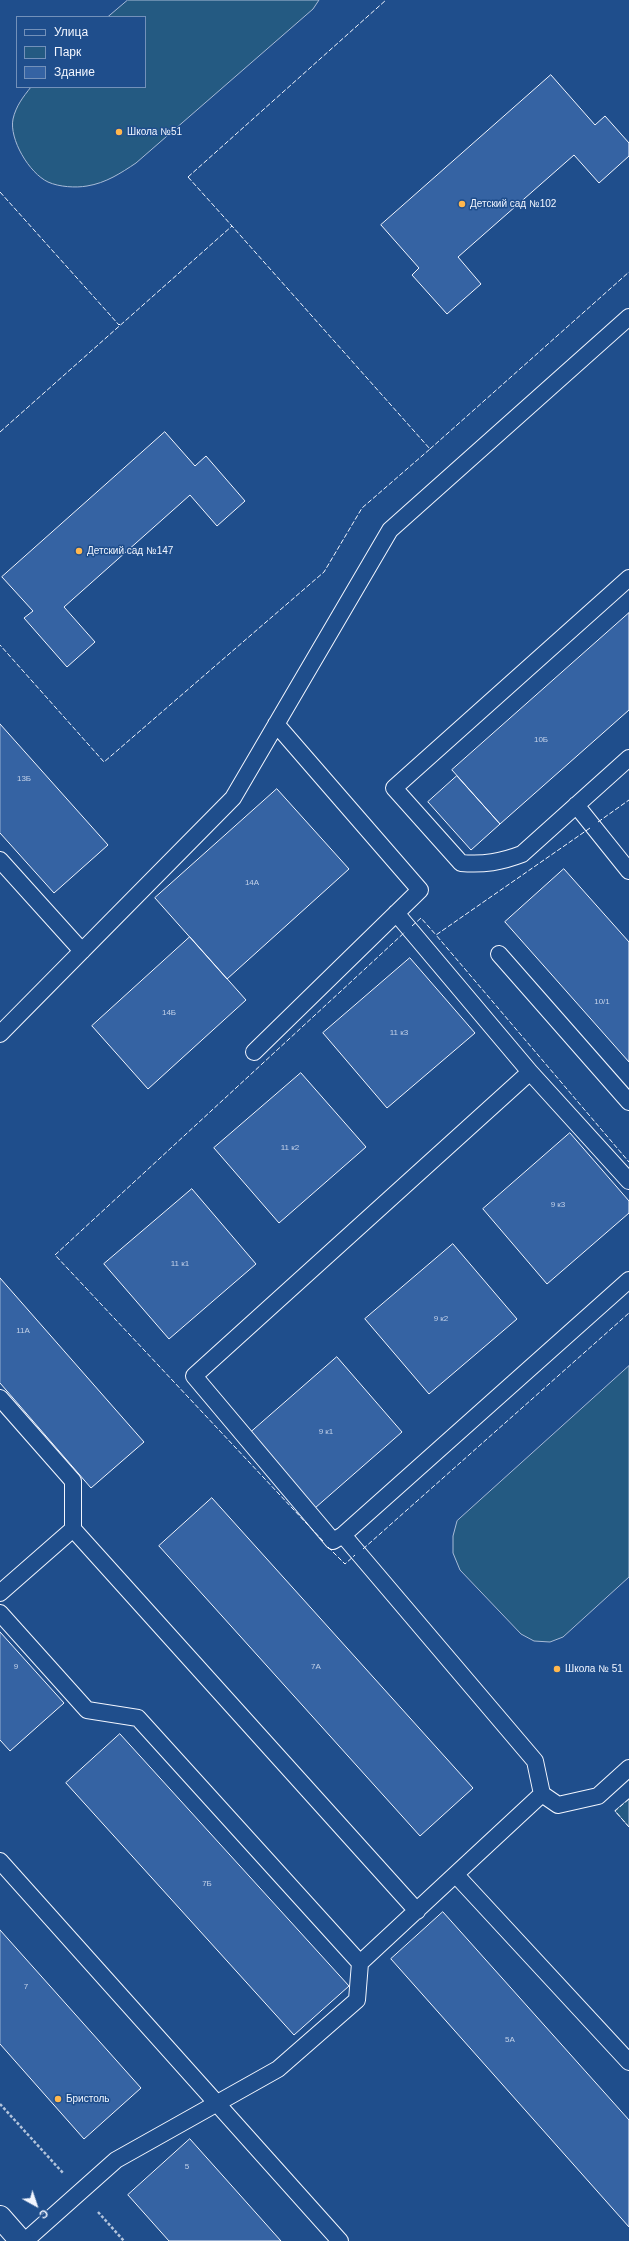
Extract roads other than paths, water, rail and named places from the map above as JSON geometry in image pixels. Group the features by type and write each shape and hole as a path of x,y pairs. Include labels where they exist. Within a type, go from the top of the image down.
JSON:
{"street":[{"path":"0,2218 21,2241"}],"lane":[{"path":"0,1034 233,798 390,530 629,317"},
{"path":"629,578 394,788 461,863 482,864 501,862 522,854 629,758"},
{"path":"254,1052 420,890 276,724"},
{"path":"576,806 629,871"},
{"path":"0,860 82,951"},
{"path":"396,913 530,1072 629,1182"},
{"path":"499,954 629,1102"},
{"path":"530,1072 194,1376 333,1541 343,1534 629,1280"},
{"path":"0,1398 73,1481 73,1529 417,1911"},
{"path":"0,1593 73,1529"},
{"path":"343,1534 535,1761 542,1794 558,1805 598,1796 629,1768"},
{"path":"0,1613 87,1710 138,1718 360,1963"},
{"path":"25,2241 116,2160 278,2069 356,2000 360,1963 542,1794"},
{"path":"0,1861 340,2241"},
{"path":"456,1875 629,2062"}],"place":[{"name":"Школа №51","path":"119,132"},
{"name":"Детский сад №102","path":"462,204"},
{"name":"Детский сад №147","path":"79,551"},
{"name":"Школа № 51","path":"557,1669"},
{"name":"Бристоль","path":"58,2099"}]}
